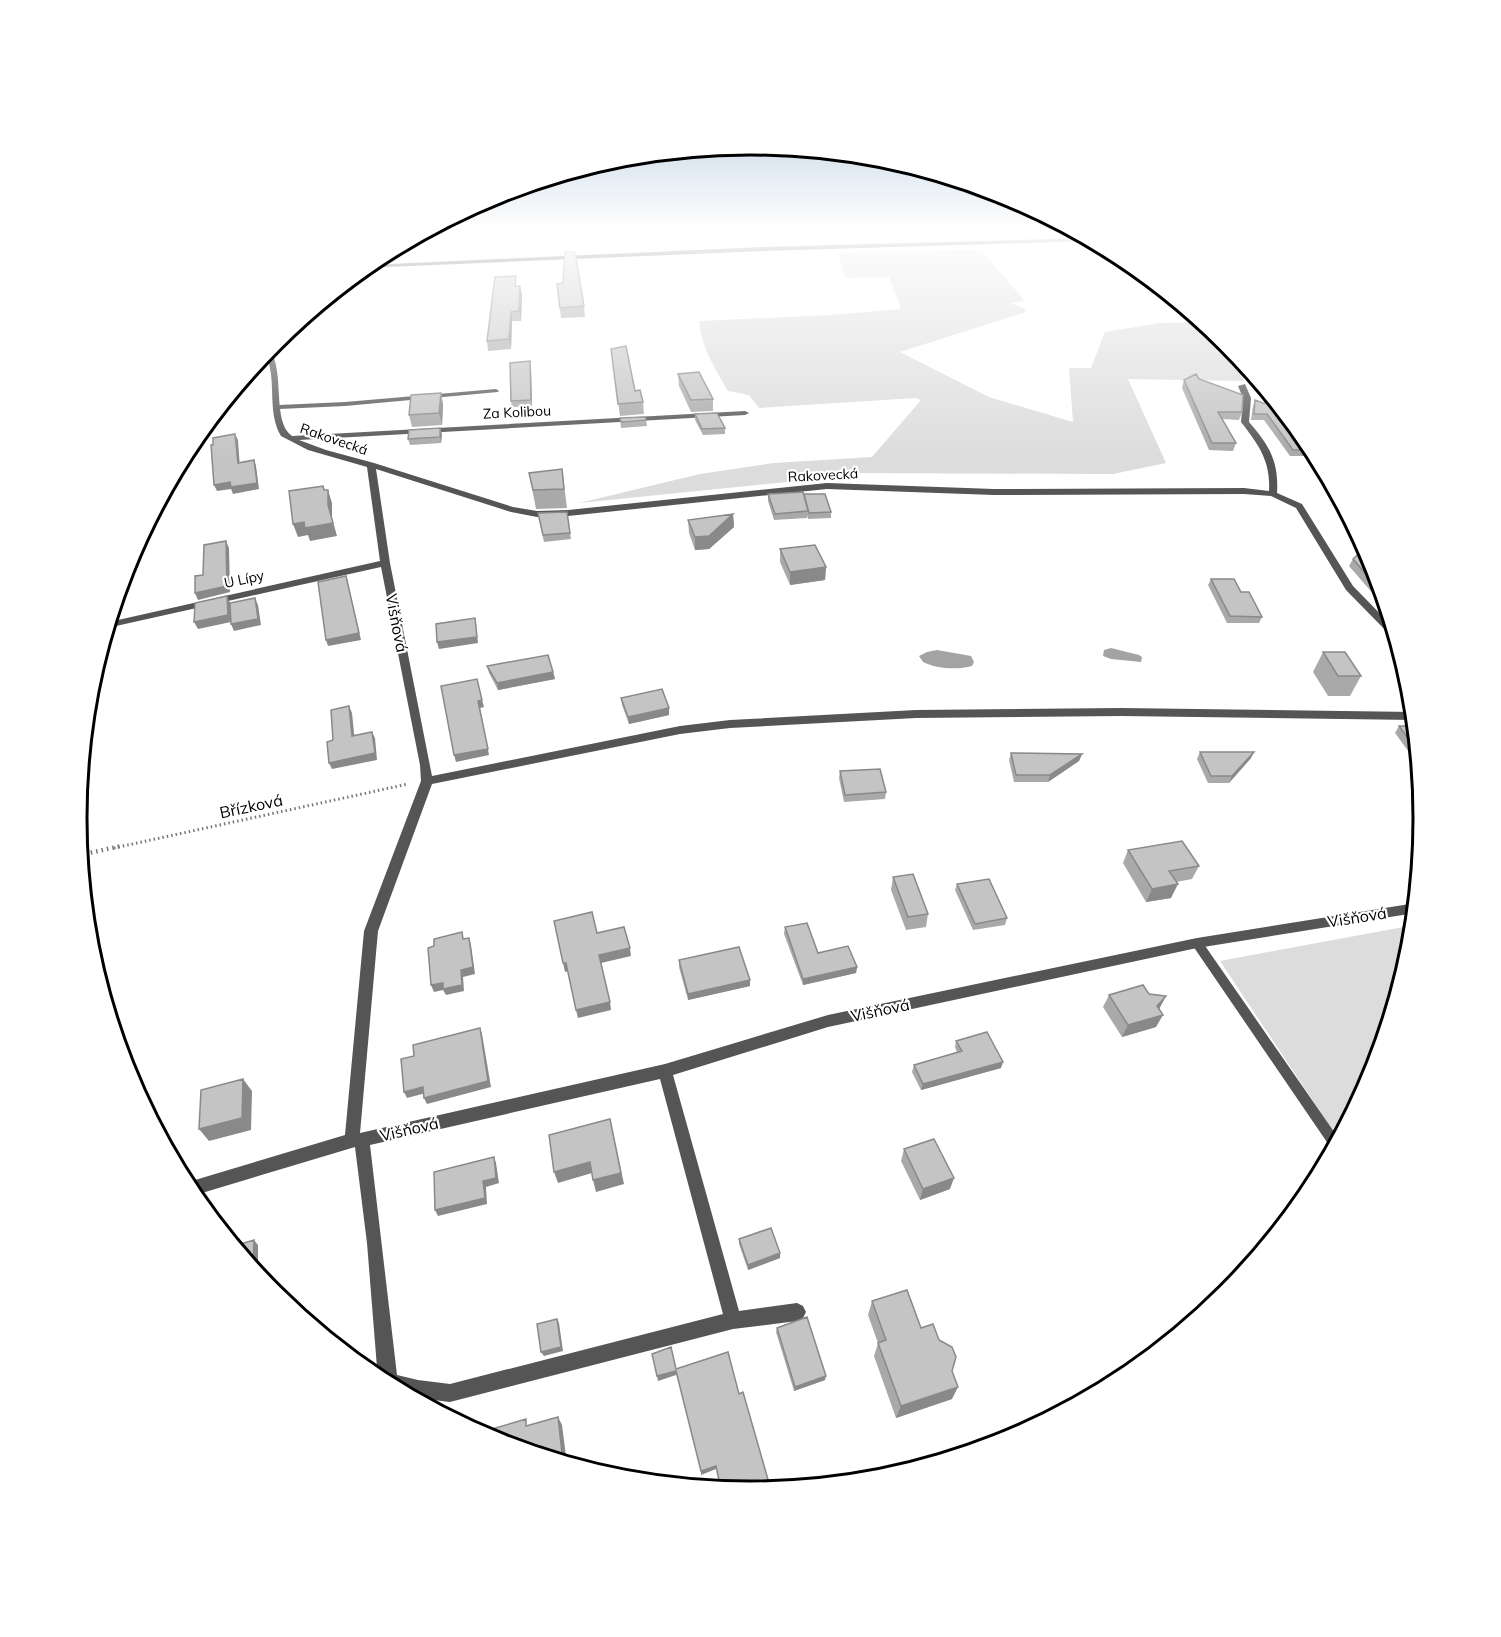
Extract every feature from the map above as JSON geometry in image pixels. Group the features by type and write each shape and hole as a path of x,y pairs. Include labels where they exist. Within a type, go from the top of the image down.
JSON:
{"street":[{"name":"Rakovecká","path":"271,360 275,372 279,406 278,422 283,433 291,438 322,451 511,509 537,514 568,513 827,486 994,492 1244,491 1274,494 1299,506 1349,588 1384,623"},
{"path":"1242,386 1247,399 1245,422 1259,437 1268,453 1274,470 1274,494"},
{"name":"Za Kolibou","path":"291,438 745,413"},
{"name":"Višňová","path":"357,1140 371,932 427,781 426,765 385,563 371,465"},
{"name":"U Lípy","path":"117,623 259,589 385,563"},
{"path":"427,781 680,730 742,723 904,715 1053,713 1308,713 1405,716"},
{"name":"Višňová","path":"198,1186 357,1140 665,1071 828,1021 1197,943 1407,909"},
{"path":"665,1071 733,1320"},
{"path":"357,1140 375,1243 387,1373"},
{"path":"414,1390 450,1393 733,1320 797,1312"}],"lane":[{"path":"279,406 345,404 496,391"},
{"path":"1197,943 1331,1139"}],"path":[{"name":"Břízková","path":"88,853 427,781"}],"shaded area":[{"path":"899,304 1014,304 1024,308 1026,312 900,352 989,397 1073,422 1069,368 1091,368 1105,332 1160,323 1191,322 1220,349 1241,372 1244,381 1128,379 1166,463 1113,474 857,473 853,478 827,478 579,503 700,474 774,463 872,457 921,400 915,398 759,408 749,395 728,391 706,348 699,321 831,315 901,309"},
{"path":"1111,648 1139,655 1142,657 1141,662 1103,656 1104,650"},
{"path":"937,650 971,656 974,662 972,666 947,668 923,662 919,656"},
{"path":"1404,927 1379,1032 1346,1112 1334,1133 1220,961"}],"building":[{"path":"492,304 519,304 519,311 511,312 509,339 487,341"},
{"path":"560,304 584,306 560,308"},
{"path":"626,346 635,391 640,390 643,402 618,404 611,349"},
{"path":"530,361 531,400 511,401 510,363"},
{"path":"699,372 713,399 691,400 678,374"},
{"path":"1196,374 1199,379 1243,395 1242,412 1218,412 1236,443 1212,443 1184,380"},
{"path":"441,393 439,413 409,415 411,395"},
{"path":"1255,400 1267,403 1302,450 1293,450 1267,414 1254,414"},
{"path":"717,413 725,428 702,429 695,414"},
{"path":"645,417 646,420 621,422 620,418"},
{"path":"440,428 440,437 408,439 409,430"},
{"path":"235,434 238,463 254,460 257,483 231,487 230,482 214,485 211,445 213,445 213,438"},
{"path":"562,469 564,489 533,490 529,473"},
{"path":"323,486 324,490 328,490 328,505 333,523 305,528 304,522 293,524 289,491"},
{"path":"803,492 808,511 775,514 768,494"},
{"path":"804,494 825,494 831,512 809,513"},
{"path":"567,512 570,533 543,535 538,513"},
{"path":"733,514 709,536 695,537 688,520"},
{"path":"226,541 227,586 195,593 195,576 203,575 204,545"},
{"path":"815,545 826,567 790,572 780,549"},
{"path":"1358,554 1367,575 1353,559"},
{"path":"346,576 359,633 326,640 318,582"},
{"path":"1211,579 1234,579 1241,592 1249,592 1262,617 1230,616"},
{"path":"227,596 228,615 194,622 195,603"},
{"path":"255,598 258,619 231,624 230,603"},
{"path":"475,618 477,637 437,642 436,624"},
{"path":"1323,652 1345,652 1361,676 1338,676"},
{"path":"548,655 553,672 497,683 487,666"},
{"path":"477,679 482,700 478,701 488,749 454,755 441,686"},
{"path":"662,689 669,708 628,717 621,698"},
{"path":"349,706 352,736 372,732 375,753 329,763 327,742 333,740 331,710"},
{"path":"1399,726 1407,726 1409,740"},
{"path":"1200,752 1254,752 1232,776 1211,776"},
{"path":"1011,753 1082,754 1050,775 1016,775"},
{"path":"880,769 886,792 845,795 840,771"},
{"path":"1182,841 1199,866 1169,871 1178,884 1152,889 1128,850"},
{"path":"913,874 928,914 908,917 893,877"},
{"path":"989,879 1007,918 975,924 957,884"},
{"path":"592,912 597,933 624,927 630,948 599,955 610,1002 576,1010 554,921"},
{"path":"807,923 818,953 848,946 857,967 803,979 785,927"},
{"path":"462,932 463,939 469,938 473,967 461,970 462,985 443,989 443,983 431,985 428,948 434,946 434,939"},
{"path":"739,947 750,980 688,994 679,960"},
{"path":"1143,985 1149,994 1166,996 1157,1006 1163,1015 1128,1025 1109,995"},
{"path":"480,1028 488,1081 424,1098 423,1087 404,1092 401,1059 414,1056 413,1045"},
{"path":"987,1032 1003,1062 923,1084 914,1065 962,1051 956,1041"},
{"path":"243,1079 242,1118 199,1129 201,1090"},
{"path":"610,1119 621,1173 593,1180 590,1162 554,1172 549,1135"},
{"path":"934,1139 954,1178 923,1189 904,1149"},
{"path":"494,1157 496,1178 483,1181 485,1198 435,1210 434,1172"},
{"path":"771,1228 780,1253 748,1265 739,1239"},
{"path":"254,1240 253,1257 252,1256 242,1244"},
{"path":"907,1290 921,1328 933,1324 939,1340 952,1347 956,1357 952,1371 958,1387 901,1406 878,1343 886,1340 872,1301"},
{"path":"807,1317 826,1376 795,1387 777,1328"},
{"path":"557,1319 561,1347 541,1352 537,1324"},
{"path":"671,1347 676,1369 728,1352 739,1394 743,1392 769,1482 719,1481 716,1466 701,1471 676,1371 657,1376 652,1354"},
{"path":"558,1417 562,1454 492,1429 526,1419 526,1426"}]}
